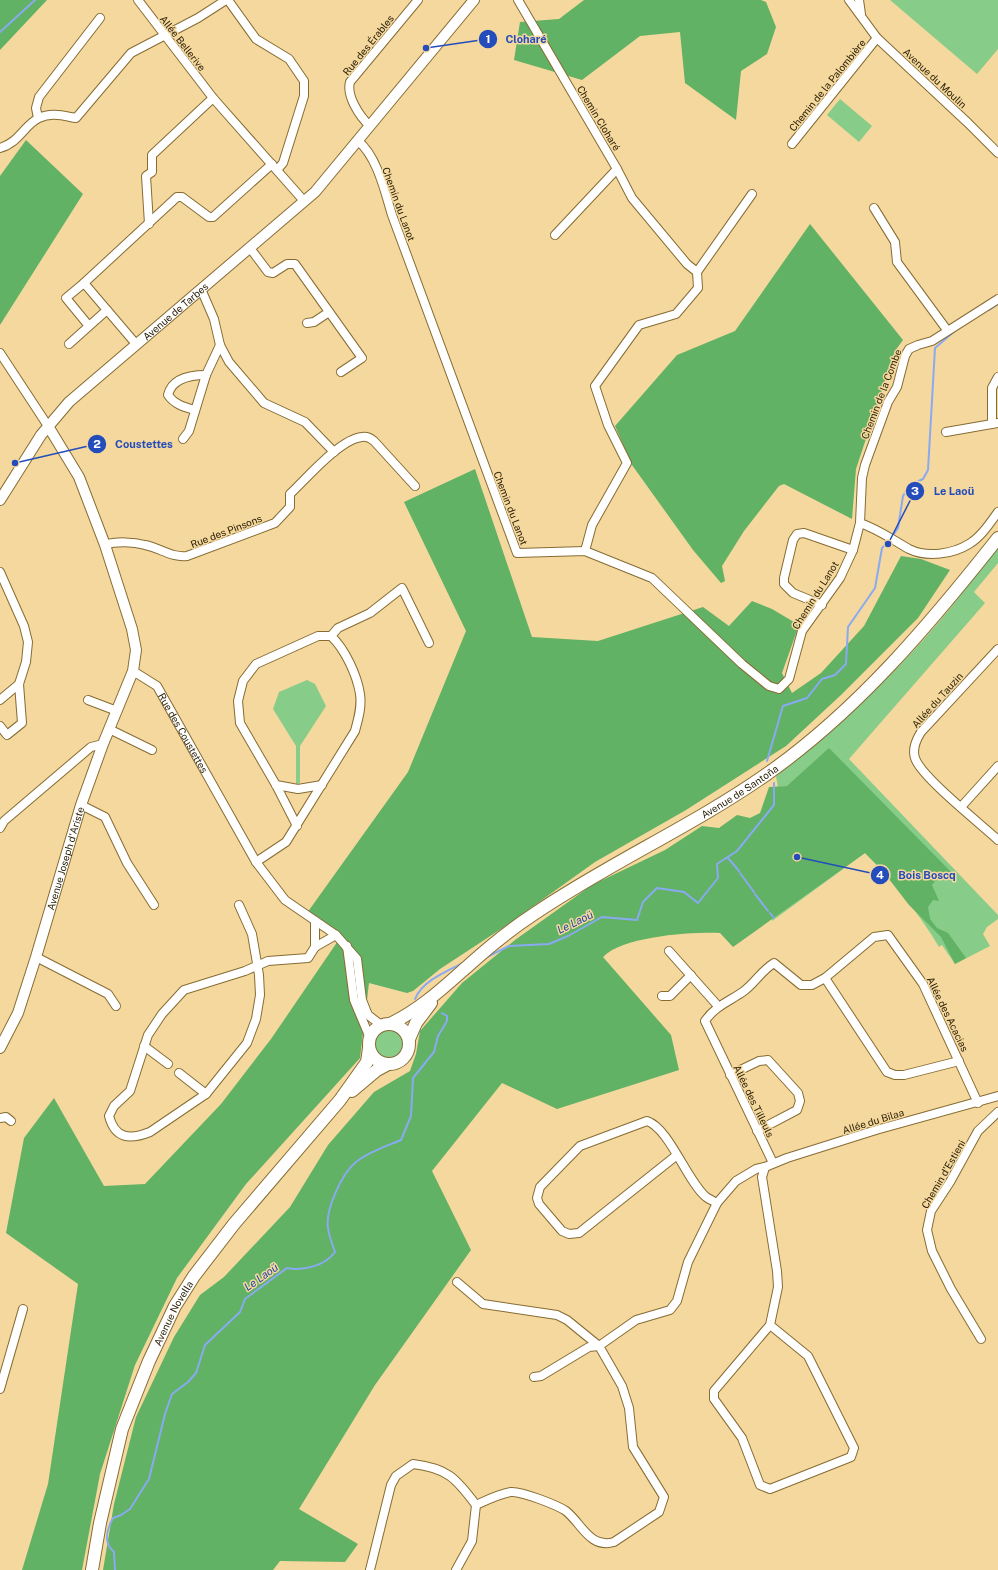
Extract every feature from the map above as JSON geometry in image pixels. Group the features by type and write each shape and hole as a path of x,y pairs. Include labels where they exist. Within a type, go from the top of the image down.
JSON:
{"main road":[{"name":"Avenue de Santoña","path":"386,1024 408,1015 439,993 493,944 533,914 578,886 712,809 767,774 805,745 884,673 929,622 998,538"},
{"name":"Avenue de Santoña","path":"409,1039 416,1023 439,993"},
{"path":"386,1024 402,1028 409,1039 408,1052 405,1057 394,1064 388,1064 376,1059 369,1043 372,1033 386,1024"},
{"name":"Avenue Novella","path":"92,1570 100,1524 122,1429 149,1360 175,1306 194,1276 225,1234 340,1100 367,1062 369,1043"},
{"name":"Avenue Novella","path":"340,1100 377,1070 388,1064"}],"street":[{"name":"Allée Bellerive","path":"138,0 213,98 274,167"},
{"path":"0,148 11,145 38,118 57,115 76,118 131,53 198,18 227,0 256,39 289,59 304,81 304,96 283,163 274,167 213,217 209,217 182,197 177,197 66,298 89,326"},
{"name":"Rue des Érables","path":"370,126 359,114 348,88 350,82 418,0"},
{"name":"Avenue de Tarbes","path":"0,500 28,454 48,426 69,402 315,192 474,0"},
{"name":"Chemin Cloharé","path":"518,0 617,168 632,198 687,264 697,272"},
{"name":"Avenue du Moulin","path":"849,0 862,15 877,38 968,122 998,153"},
{"name":"Avenue du Moulin","path":"859,0 862,15"},
{"path":"38,118 36,108 39,97 100,18"},
{"name":"Chemin de la Palombière","path":"792,144 877,38"},
{"path":"149,224 146,176 152,172 152,155 213,98"},
{"name":"Chemin du Lanot","path":"361,138 363,145 378,172 392,215 516,553 585,551 652,578 742,664 769,686 779,689 789,679 802,631 840,578 853,550 860,523"},
{"path":"274,167 304,201"},
{"path":"555,235 617,168"},
{"path":"585,551 592,525 627,463 608,425 595,386 639,325 676,314 698,288 697,272 752,194"},
{"path":"874,208 895,242 897,262 947,330"},
{"path":"250,248 268,272 273,273 287,264 295,264 362,358 341,372"},
{"path":"84,283 136,344"},
{"path":"200,289 214,319 220,345 230,362 264,403 305,422 334,452"},
{"name":"Chemin de la Combe","path":"860,523 862,478 865,465 888,402 897,388 905,356 909,349 918,344 932,341 947,330 998,299"},
{"path":"69,344 107,310"},
{"path":"307,324 314,322 329,312"},
{"path":"183,440 189,431 206,375 220,345"},
{"path":"0,353 48,426 79,477 104,545 132,629 136,650 133,670"},
{"path":"195,410 181,407 171,399 168,394 170,388 178,380 197,375 206,375"},
{"path":"946,432 995,423 992,388 998,377"},
{"name":"Rue des Pinsons","path":"104,545 111,543 144,544 179,557 187,556 275,523 290,507 290,494 334,452 361,437 368,437 374,441 415,486"},
{"path":"860,523 919,553 930,554 950,552 969,544 998,512"},
{"path":"822,605 793,593 784,584 784,578 793,540 797,534 804,533 853,550"},
{"path":"0,572 24,626 28,642 26,662 19,684 22,723 7,735 0,726"},
{"path":"331,636 338,628 370,613 402,588 429,643"},
{"path":"256,862 286,842 297,826 355,731 359,716 360,695 355,677 339,643 331,636 318,636 256,664 243,681 238,701 240,723 276,785 297,826"},
{"name":"Allée du Tauzin","path":"961,807 923,772 914,757 914,746 921,732 996,654"},
{"name":"Avenue Joseph d'Ariste","path":"0,1048 18,1013 81,805 103,744 133,670"},
{"name":"Rue des Coustettes","path":"133,670 157,686 256,862 285,900 336,935 357,958 362,1000 368,1015 386,1024"},
{"path":"0,700 19,684"},
{"path":"88,700 117,711"},
{"path":"109,729 152,750"},
{"path":"0,828 4,821 91,747 103,744"},
{"path":"998,766 961,807 998,840"},
{"path":"276,785 298,788 322,785"},
{"path":"81,805 105,817 127,863 154,905"},
{"path":"239,905 252,934 258,965 260,995 256,1018 247,1043 206,1094 150,1132 140,1136 123,1136 112,1128 109,1116 114,1106 130,1091 148,1035 162,1014 184,990 245,971 258,965 268,961 308,958 315,947 336,935"},
{"path":"315,921 315,947"},
{"name":"Allée des Acacias","path":"718,1006 744,990 763,970 774,963 801,985 812,986 825,978 874,937 888,935 923,984 978,1103"},
{"path":"346,945 354,1000 369,1043"},
{"path":"670,951 718,1006"},
{"path":"36,956 108,994 116,1006"},
{"path":"662,996 670,996 691,975"},
{"path":"825,978 887,1072 894,1075 904,1075 959,1061"},
{"name":"Allée des Tilleuls","path":"718,1006 705,1021 716,1047 773,1163"},
{"path":"144,1046 168,1064"},
{"path":"730,1075 759,1061 768,1060 798,1093 800,1101 797,1110 757,1131"},
{"path":"179,1073 206,1094"},
{"name":"Allée du Bilaa","path":"534,1377 541,1376 589,1347 599,1346 636,1320 670,1310 677,1301 688,1262 717,1203 736,1180 756,1169 773,1163 876,1130 989,1100 998,1096"},
{"name":"Allée du Bilaa","path":"989,1100 998,1101"},
{"name":"Chemin d'Estieni","path":"981,1338 951,1289 932,1251 927,1230 931,1211 950,1182 978,1131 998,1112"},
{"path":"0,1118 6,1117 11,1121"},
{"path":"676,1155 579,1233 569,1234 562,1231 539,1204 537,1198 540,1187 580,1146 640,1122 647,1121 654,1123 676,1155 702,1193 717,1203"},
{"path":"765,1167 762,1177 777,1271 778,1287 770,1325 714,1392 714,1399 742,1438 760,1485 770,1489 851,1457 854,1448 808,1356 770,1325"},
{"path":"457,1282 483,1304 557,1315 566,1320 599,1346 622,1386 628,1408 633,1447 664,1497 660,1512 614,1542 608,1544 595,1541 565,1511 521,1493 511,1492 476,1505"},
{"path":"0,1389 23,1309"},
{"path":"370,1570 391,1484 396,1476 413,1464 451,1474 476,1505 472,1541 456,1570"}],"green space":[{"path":"0,0 47,0 0,50"},
{"path":"584,0 761,0 766,2 776,27 767,54 741,71 736,120 685,83 680,32 640,36 582,80 514,60 520,22 559,19"},
{"path":"890,0 998,0 998,49 977,74"},
{"path":"840,99 872,126 859,142 827,115"},
{"path":"26,140 83,194 0,325 0,176"},
{"path":"810,224 903,340 895,351 856,469 852,519 784,484 779,486 744,531 722,566 725,581 721,583 693,550 632,465 615,426 677,355 735,331"},
{"path":"475,469 532,637 598,641 703,607 729,626 752,601 772,609 799,625 782,673 792,693 821,673 864,626 901,556 921,559 950,570 918,618 841,695 786,746 686,810 595,862 504,927 440,969 413,991 407,993 369,983 360,1058 246,1184 177,1278 135,1365 100,1474 82,1570 22,1570 48,1484 78,1284 6,1233 24,1138 54,1098 104,1186 145,1184 221,1104 271,1039 342,935 307,913 408,772 466,631 404,502"},
{"path":"998,548 998,563 974,592 985,603 849,759 998,915 998,919 987,927 983,934 990,946 955,964 942,945 939,947 905,898 865,853 772,921 786,786 778,787 776,776 831,731 899,666 937,624"},
{"path":"307,680 315,684 326,706 300,746 300,783 296,784 296,746 273,709 279,692"},
{"path":"829,748 954,875 948,880 936,880 932,885 939,901 933,900 928,907 930,919 937,928 948,933 966,958 955,964 941,937 909,905 882,870 865,853 733,947 720,933 692,933 658,937 626,944 603,957 671,1035 679,1070 557,1109 502,1083 432,1171 471,1250 375,1385 299,1509 358,1544 345,1562 280,1561 273,1570 103,1570 114,1504 136,1417 174,1337 200,1295 224,1277 290,1207 328,1145 374,1092 410,1071 416,1054 420,1031 462,983 515,940 592,885 665,850 702,826 719,828 737,815 750,818 760,813 769,787 787,786"},
{"path":"389,1029 400,1033 404,1044 400,1055 389,1059 378,1055 374,1044 378,1033"}],"waterway":[{"path":"0,32 35,0"},
{"name":"Le Laoü","path":"989,310 998,304"},
{"name":"Le Laoü","path":"892,537 898,528 903,496 910,485 923,479 928,470 935,348 956,330"},
{"name":"Le Laoü","path":"767,761 783,706 807,698 822,679 835,675 846,664 848,627 875,588 882,548 890,540"},
{"name":"Le Laoü","path":"485,958 509,946 549,944 568,936 602,917 637,920 643,902 657,888 684,892 698,903 718,878 717,864 737,851 774,805 774,783"},
{"path":"728,858 739,871"},
{"path":"740,873 754,892"},
{"path":"755,894 768,911"},
{"path":"770,913 774,918"},
{"name":"Le Laoü","path":"415,999 418,993 429,982 463,963"},
{"name":"Le Laoü","path":"115,1570 114,1552 107,1540 109,1527 113,1518 130,1509 149,1479 165,1414 172,1394 188,1382 196,1373 205,1345 240,1312 245,1299 287,1268 300,1269 320,1264 326,1261 335,1252 329,1234 328,1220 332,1202 340,1183 345,1174 361,1158 401,1140 411,1116 413,1078 434,1052 438,1036 447,1021 447,1016 442,1013"}],"place":[{"name":"Cloharé","path":"426,48"},
{"name":"Coustettes","path":"15,463"},
{"name":"Le Laoü","path":"888,544"},
{"name":"Bois Boscq","path":"797,857"}]}
